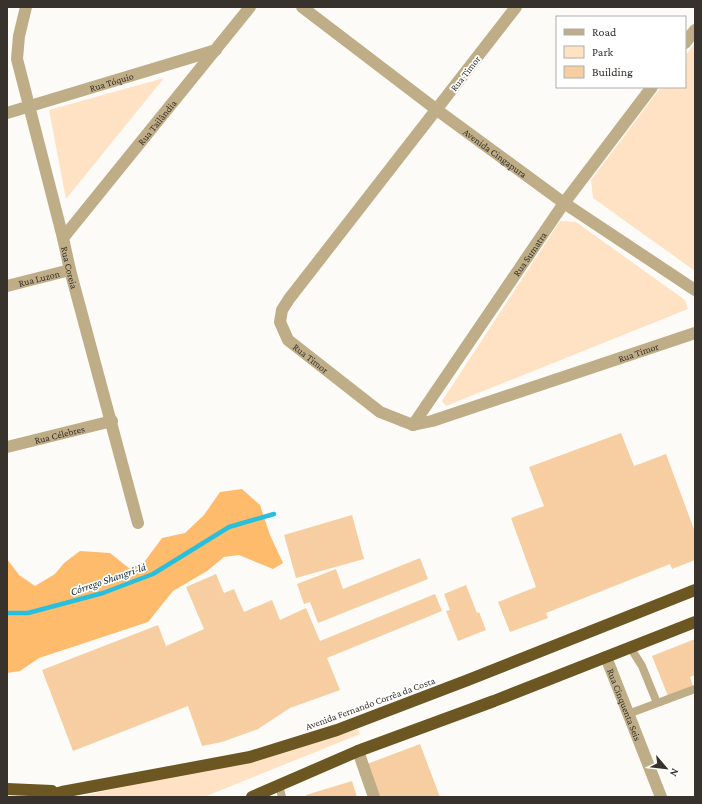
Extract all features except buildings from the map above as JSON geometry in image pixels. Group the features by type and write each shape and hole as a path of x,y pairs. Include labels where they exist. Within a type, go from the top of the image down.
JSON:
{"highway":[{"name":"Avenida Fernando Corrêa da Costa","path":"41,797 250,757 337,730 695,590"},
{"path":"252,797 281,791 358,751 494,701 695,622"},
{"path":"7,789 62,792"}],"street":[{"name":"Rua Tailândia","path":"63,238 250,7"},
{"name":"Avenida Cingapura","path":"302,7 564,204 695,290"},
{"name":"Rua Timor","path":"516,7 289,299 282,310 280,322 288,340 380,412 413,425 432,421 695,332"},
{"name":"Rua Coreia","path":"26,9 19,36 16,59 70,270 112,421 138,523"},
{"path":"686,42 695,30"},
{"name":"Rua Tóquio","path":"7,113 216,50"},
{"name":"Rua Sumatra","path":"413,425 564,204 651,88"},
{"name":"Rua Luzon","path":"7,286 70,270"},
{"name":"Rua Célebres","path":"7,448 112,421"},
{"name":"Rua Cinquenta Seis","path":"606,657 661,797"},
{"path":"358,751 374,797"}],"lane":[{"path":"630,647 642,666 657,703"},
{"path":"628,714 695,689"}],"green space":[{"path":"695,43 695,271 593,198 591,180 660,88 686,88 686,55"},
{"path":"164,78 66,199 49,110"},
{"path":"560,221 576,222 685,300 688,309 446,406 442,401"},
{"path":"358,729 360,734 204,797 78,797 171,776 255,761"}],"shaded area":[{"path":"242,489 260,505 270,535 283,563 273,569 239,555 224,557 207,571 173,591 148,622 39,658 20,671 7,673 7,559 19,575 35,586 55,574 64,563 80,551 110,553 130,569 145,561 162,538 185,533 204,515 220,492"}],"waterway":[{"name":"Córrego Shangri-lá","path":"7,613 28,613 103,593 153,574 229,527 274,514"}]}
